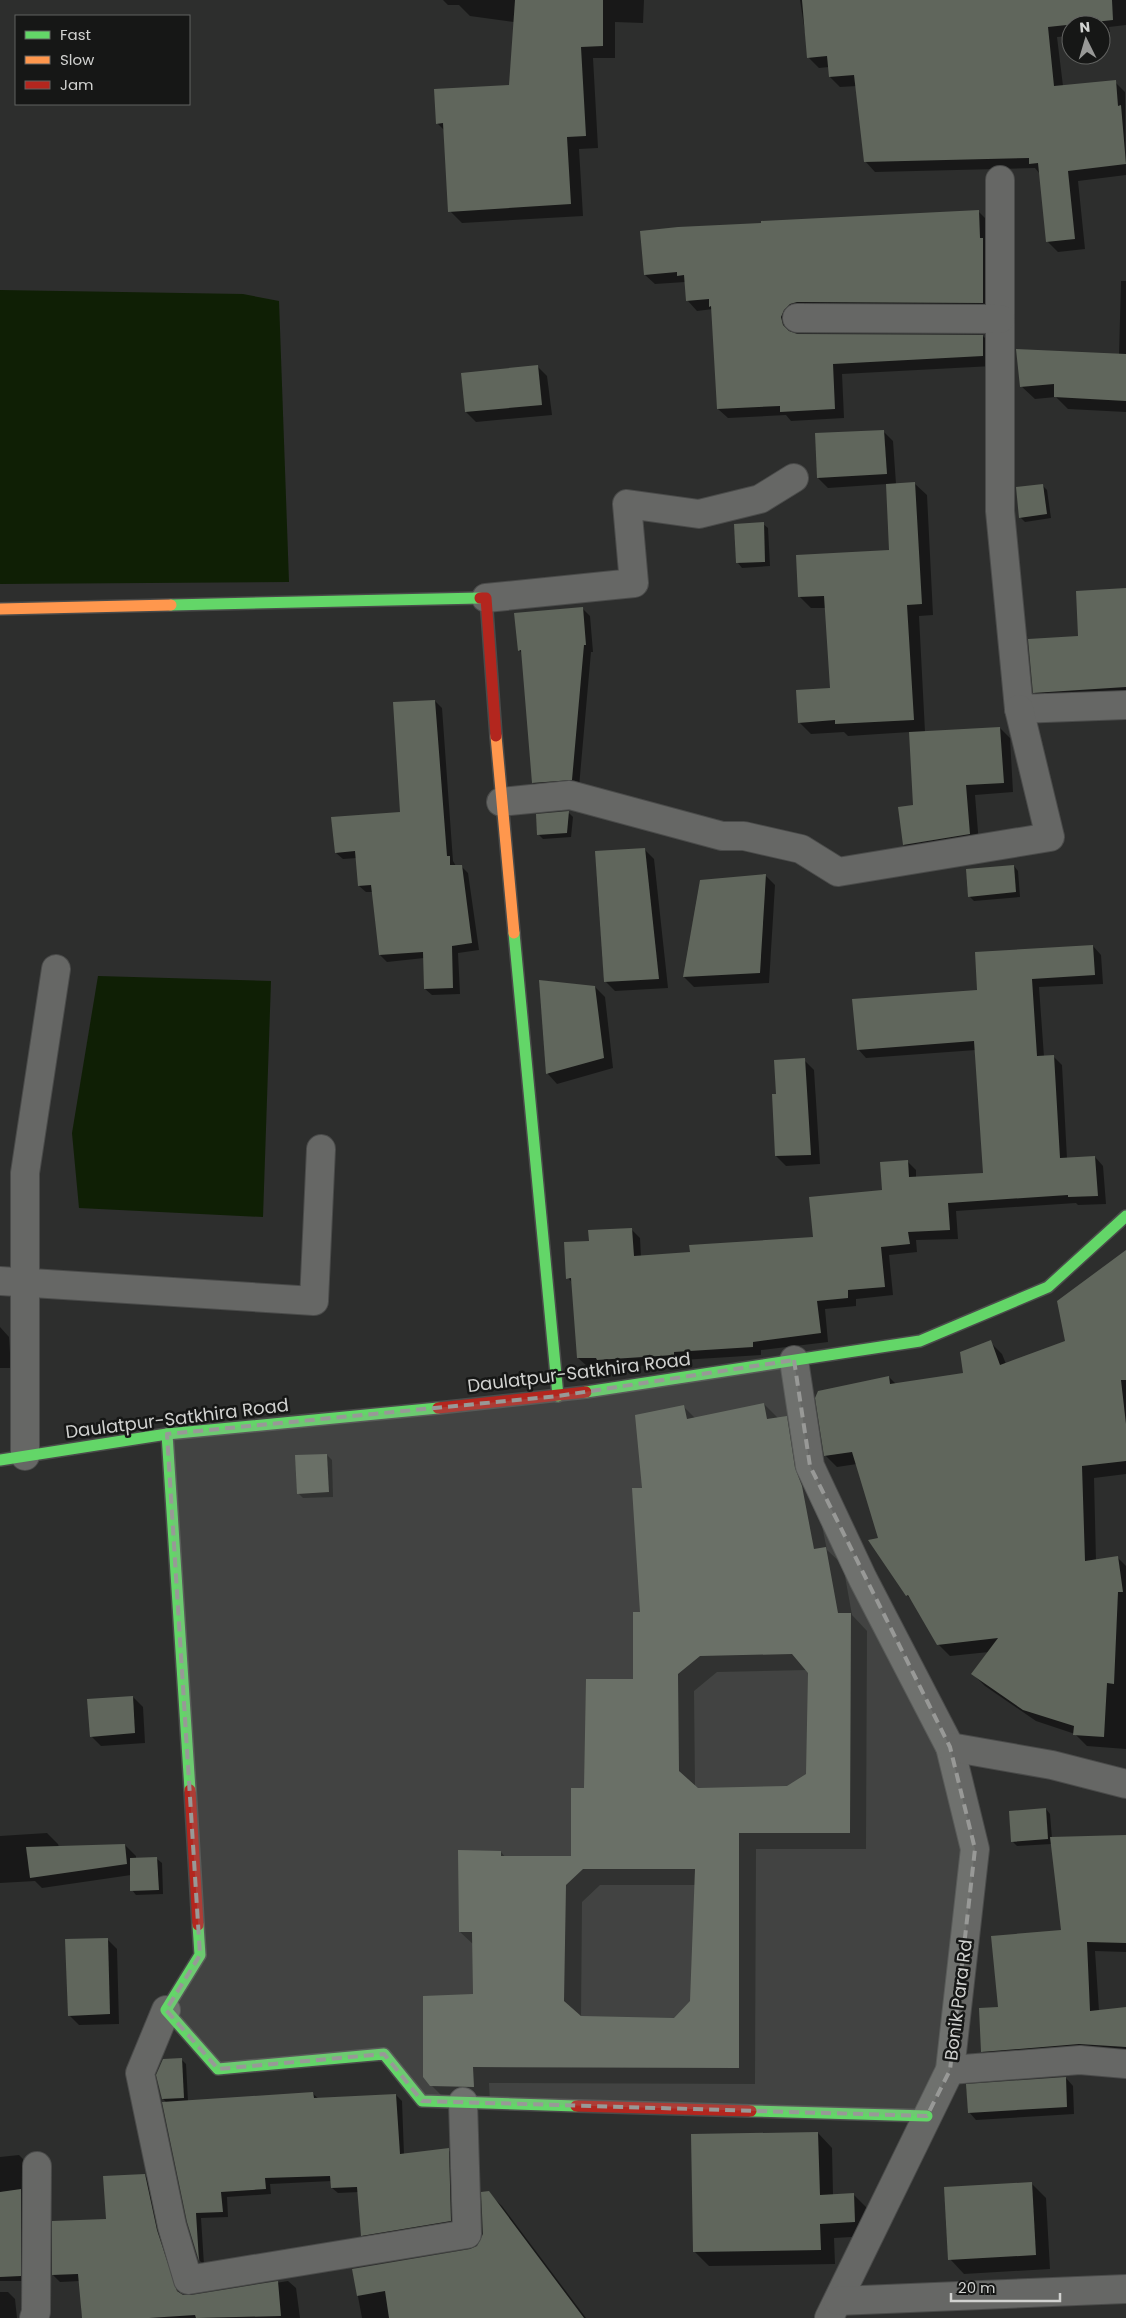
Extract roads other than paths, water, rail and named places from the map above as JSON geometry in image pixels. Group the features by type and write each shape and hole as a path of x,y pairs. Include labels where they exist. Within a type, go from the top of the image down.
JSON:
{"street":[{"path":"501,802 570,795 722,836 744,836 801,849 838,872 1050,837 1019,709 1000,511 1000,180"},
{"path":"797,318 1000,319"},
{"path":"0,609 486,598 634,583 627,504 699,514 760,499 794,478"},
{"path":"486,598 501,802 558,1396"},
{"path":"1019,709 1126,705"},
{"path":"13,1458 13,1282 25,1174 56,969"},
{"path":"13,1282 314,1301 321,1149"},
{"name":"Daulatpur-Satkhira Road","path":"13,1458 167,1434 558,1396 920,1340 1048,1287 1126,1216"},
{"name":"Bonik Para Rd","path":"794,1360 810,1466 863,1579 950,1747 976,1850 950,2070 833,2309"},
{"path":"167,1434 200,1955 166,2010 140,2073 172,2226 188,2280 467,2234 463,2102"},
{"path":"950,1747 1052,1765 1126,1784"},
{"path":"166,2010 218,2069 384,2054 422,2101 927,2116"},
{"path":"950,2070 1080,2060 1126,2064"},
{"path":"34,2318 36,2312 37,2166"},
{"path":"833,2309 1126,2289"}]}
